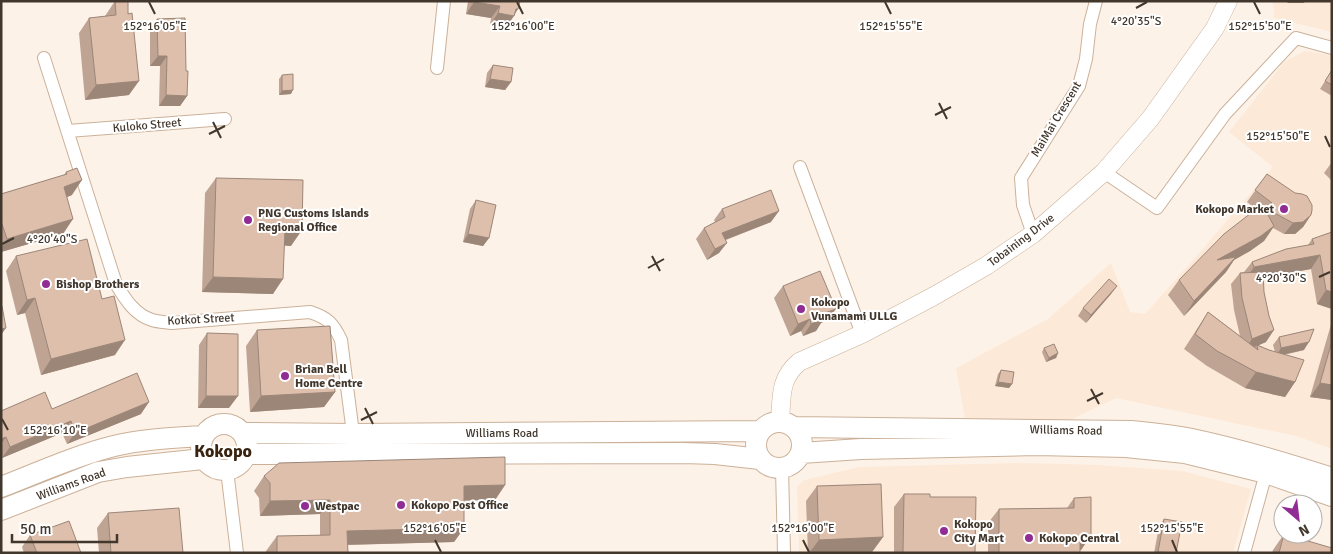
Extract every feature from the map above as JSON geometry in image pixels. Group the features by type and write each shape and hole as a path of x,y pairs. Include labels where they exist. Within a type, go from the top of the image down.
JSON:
{"main road":[{"name":"Williams Road","path":"246,454 354,444 760,431 772,422 787,424 1131,431 1191,438 1277,460 1332,478"},
{"name":"Williams Road","path":"1,487 113,446 147,440 202,436 209,428 217,424 227,424 236,427 243,434 354,444 716,454 760,459 766,465 782,468"},
{"path":"782,468 794,463 801,452 803,443 800,434 787,424"},
{"path":"760,431 756,440 756,450 760,459"},
{"path":"202,436 200,448 203,459 209,466 218,470 227,470 235,468 242,462 246,454 246,440 243,434"},
{"name":"Williams Road","path":"801,452 861,449 1090,445 1126,447 1185,453 1266,473 1332,496"},
{"name":"Williams Road","path":"1,510 98,472 203,459"}],"street":[{"path":"437,68 444,1"},
{"name":"MaiMai Crescent","path":"1032,234 1023,205 1021,178 1079,86 1086,59 1090,24 1096,1"},
{"name":"Tobaining Drive","path":"787,424 784,384 792,368 799,362 862,334 986,266 1032,234 1104,172 1150,119 1215,28 1228,1"},
{"path":"1104,172 1157,208 1225,114 1296,38 1332,48"},
{"name":"Kotkot Street","path":"44,58 116,284 125,299 136,311 152,320 172,323 310,312 328,319 341,340 354,444"},
{"name":"Kuloko Street","path":"68,131 225,119"},
{"path":"800,167 862,334"},
{"path":"782,468 784,553"},
{"path":"227,470 236,553"},
{"path":"1244,553 1266,473"}],"shaded area":[{"path":"1273,1 1332,1 1332,32 1274,18"},
{"name":"Kokopo Market","path":"1305,51 1331,55 1332,57 1332,449 1296,436 1116,398 1064,423 965,419 956,368 1048,319 1111,263 1130,312 1145,314 1273,167 1229,132 1285,61"},
{"path":"1023,463 1098,465 1182,471 1251,489 1233,553 799,553 797,486 805,480 859,467"}],"building":[{"path":"115,1 128,1 128,14 132,13 139,81 96,85 89,18 116,15"},
{"path":"474,1 520,1 514,16 498,13 500,6"},
{"path":"185,18 186,71 188,71 187,96 166,95 167,56 158,56 157,19"},
{"path":"493,65 513,68 511,82 490,79"},
{"path":"1332,70 1332,85 1325,81"},
{"path":"293,74 293,90 282,91 282,75"},
{"path":"77,168 82,180 64,187 73,219 7,239 1,221 1,194 67,174 66,172"},
{"path":"1267,174 1295,193 1307,196 1312,205 1311,215 1303,222 1293,223 1265,208 1272,203 1255,190"},
{"name":"PNG Customs Islands Regional Office","path":"216,178 303,180 302,230 285,230 283,279 213,277"},
{"path":"771,190 779,211 722,233 727,243 715,249 704,228 725,217 722,209"},
{"path":"476,200 496,205 489,238 468,234"},
{"path":"1263,206 1274,226 1261,236 1217,260 1236,257 1194,301 1179,280 1224,234"},
{"path":"1332,232 1332,292 1326,290 1320,255 1254,267 1252,262 1286,249 1314,244 1312,239"},
{"path":"87,239 102,299 114,296 125,340 51,359 35,298 27,300 16,256"},
{"path":"820,271 836,309 822,314 824,319 811,324 810,319 798,324 783,286"},
{"path":"1263,272 1264,292 1274,330 1252,339 1242,298 1240,273"},
{"path":"1109,279 1117,286 1091,315 1083,308"},
{"path":"1,306 6,328 1,329"},
{"path":"1208,312 1258,350 1257,345 1304,360 1295,382 1256,372 1217,351 1195,334"},
{"name":"Brian Bell Home Centre","path":"330,326 335,392 261,396 257,330"},
{"path":"1314,329 1309,342 1281,348 1279,337"},
{"path":"207,333 238,334 238,396 206,396"},
{"path":"1332,341 1332,385 1320,383"},
{"path":"1054,344 1058,353 1049,358 1044,348"},
{"path":"1001,370 1014,372 1012,384 998,382"},
{"path":"137,373 149,402 75,433 71,421 10,447 6,437 1,439 1,411 45,392 52,409"},
{"path":"505,457 505,485 464,486 464,528 347,531 348,553 277,553 277,536 330,535 330,500 270,501 270,483 264,476 279,463"},
{"path":"881,484 883,537 819,540 817,486"},
{"path":"904,494 930,494 930,497 976,497 975,553 903,553"},
{"path":"1091,497 1091,535 1080,535 1080,553 999,553 999,509 1074,508 1074,498"},
{"path":"179,508 183,553 111,553 108,513"},
{"path":"1164,519 1182,522 1176,553 1158,552"},
{"path":"69,521 81,553 37,553 30,535"},
{"path":"1281,544 1318,544 1332,548 1332,553 1279,553"}],"place":[{"name":"Kokopo Market","path":"1284,209"},
{"name":"PNG Customs Islands Regional Office","path":"248,220"},
{"name":"Bishop Brothers","path":"46,284"},
{"name":"Kokopo Vunamami ULLG","path":"801,309"},
{"name":"Brian Bell Home Centre","path":"285,376"},
{"name":"Kokopo Post Office","path":"401,505"},
{"name":"Westpac","path":"305,506"},
{"name":"Kokopo City Mart","path":"944,531"},
{"name":"Kokopo Central","path":"1029,538"}],"district":[{"name":"Kokopo","path":"223,451"}]}
